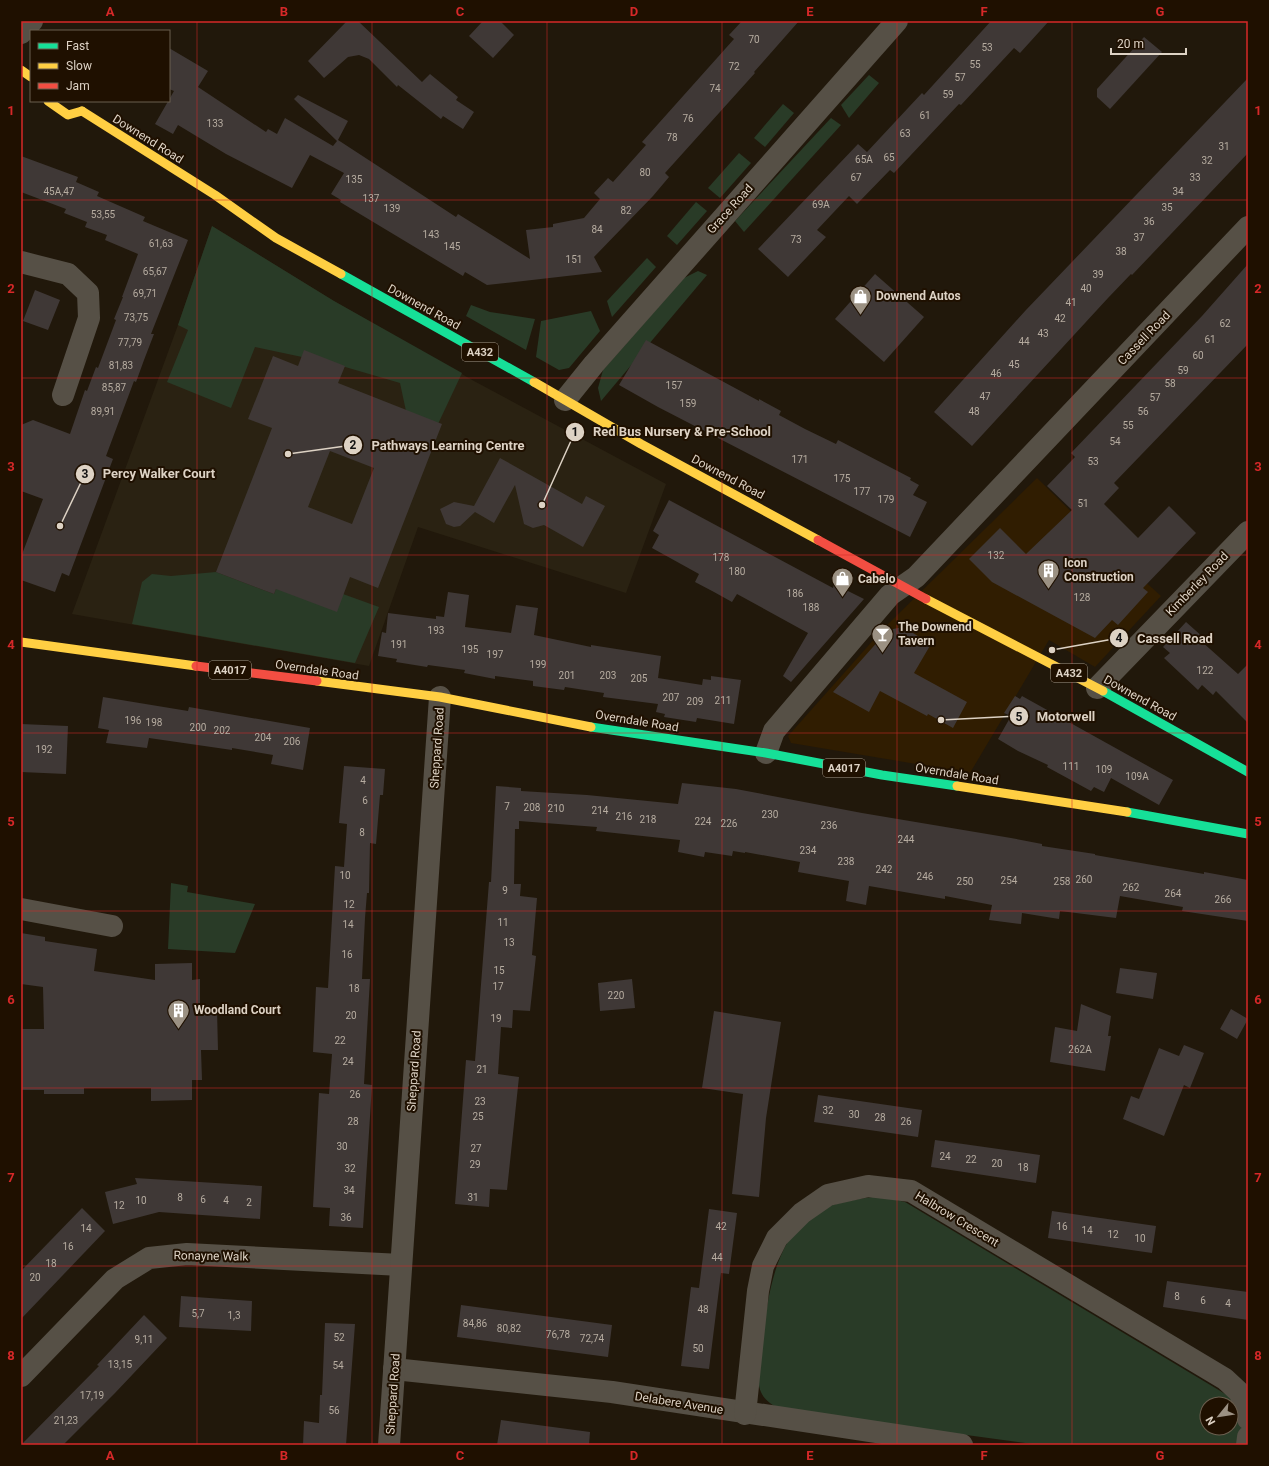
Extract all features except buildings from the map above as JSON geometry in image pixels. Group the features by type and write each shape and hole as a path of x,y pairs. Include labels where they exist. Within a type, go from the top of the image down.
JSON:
{"main road":[{"path":"21,70 30,76"},
{"path":"49,102 68,115 82,111 81,102"},
{"name":"Downend Road","path":"82,111 215,195 276,238 641,444 946,610 1097,688 1248,772"},
{"name":"Overndale Road","path":"21,642 115,656 440,697 603,729 766,753 882,775 1115,810 1248,834"}],"street":[{"path":"21,33 32,21"},
{"name":"Grace Road","path":"565,400 594,364 897,21"},
{"name":"Cassell Road","path":"766,753 774,731 890,595 916,576 1248,226"},
{"path":"21,262 68,274 88,293 90,318 63,395"},
{"name":"Kimberley Road","path":"1097,688 1248,532"},
{"name":"Sheppard Road","path":"389,1445 440,697"},
{"path":"21,909 112,926"},
{"name":"Halbrow Crescent","path":"745,1414 758,1291 763,1266 777,1238 802,1213 828,1195 868,1186 911,1191 1225,1379 1240,1393 1248,1419"},
{"name":"Ronayne Walk","path":"21,1376 115,1279 149,1258 187,1254 401,1265"},
{"name":"Delabere Avenue","path":"394,1369 612,1392 745,1414 829,1436 962,1445"},
{"path":"1247,1445 1248,1437"}],"shaded area":[{"path":"212,226 334,301 474,381 666,484 626,593 418,527 369,666 72,614 178,325"},
{"path":"1037,478 1111,551 1161,596 1095,667 1049,640 970,773 791,743 788,736 884,628"}],"green space":[{"path":"869,75 879,83 849,118 841,105"},
{"path":"783,104 794,113 765,147 754,138"},
{"path":"831,118 841,125 744,232 735,221"},
{"path":"739,153 751,163 720,198 708,188"},
{"path":"696,202 707,211 677,245 667,236"},
{"path":"212,226 334,301 462,373 438,424 406,411 400,383 335,364 255,347 231,408 167,382 188,330 178,325"},
{"path":"647,258 656,267 612,317 607,301"},
{"path":"698,271 707,275 601,401 598,388 603,370 684,278"},
{"path":"471,305 490,312 535,319 526,350 466,316"},
{"path":"591,311 600,331 569,368 559,370 536,357 541,321"},
{"path":"288,558 343,594 379,607 355,663 132,624 142,582 152,574 171,576 216,572 274,594"},
{"path":"171,883 188,886 187,892 255,904 235,953 168,949"},
{"path":"879,1196 905,1202 1229,1396 1199,1396 1199,1436 1239,1436 1239,1419 1243,1431 1239,1445 1040,1445 782,1410 770,1403 762,1395 760,1390 758,1371 767,1309 777,1267 784,1248 795,1231 809,1216 824,1208 843,1202"}],"traffic: fast":[{"path":"341,274 534,382"},
{"path":"1103,691 1248,772"},
{"path":"591,727 766,753 882,775 957,786"},
{"path":"1127,812 1248,834"}],"traffic: slow":[{"path":"21,70 30,76"},
{"path":"49,102 68,115 82,111"},
{"path":"82,111 215,195 276,238 341,274"},
{"path":"534,382 641,444 818,540"},
{"path":"926,599 1103,691"},
{"path":"21,642 196,666"},
{"path":"317,681 440,697 591,727"},
{"path":"957,786 1127,812"}],"traffic: jam":[{"path":"818,540 926,599"},
{"path":"196,666 317,681"}],"place":[{"name":"Downend Autos","path":"860,316"},
{"name":"Pathways Learning Centre","path":"288,454"},
{"name":"Red Bus Nursery & Pre-School","path":"542,505"},
{"name":"Percy Walker Court","path":"60,526"},
{"name":"Icon Construction","path":"1048,590"},
{"name":"Cabelo","path":"843,598"},
{"name":"Cassell Road","path":"1052,650"},
{"name":"The Downend Tavern","path":"883,654"},
{"name":"Motorwell","path":"941,720"},
{"name":"Woodland Court","path":"179,1030"}]}
